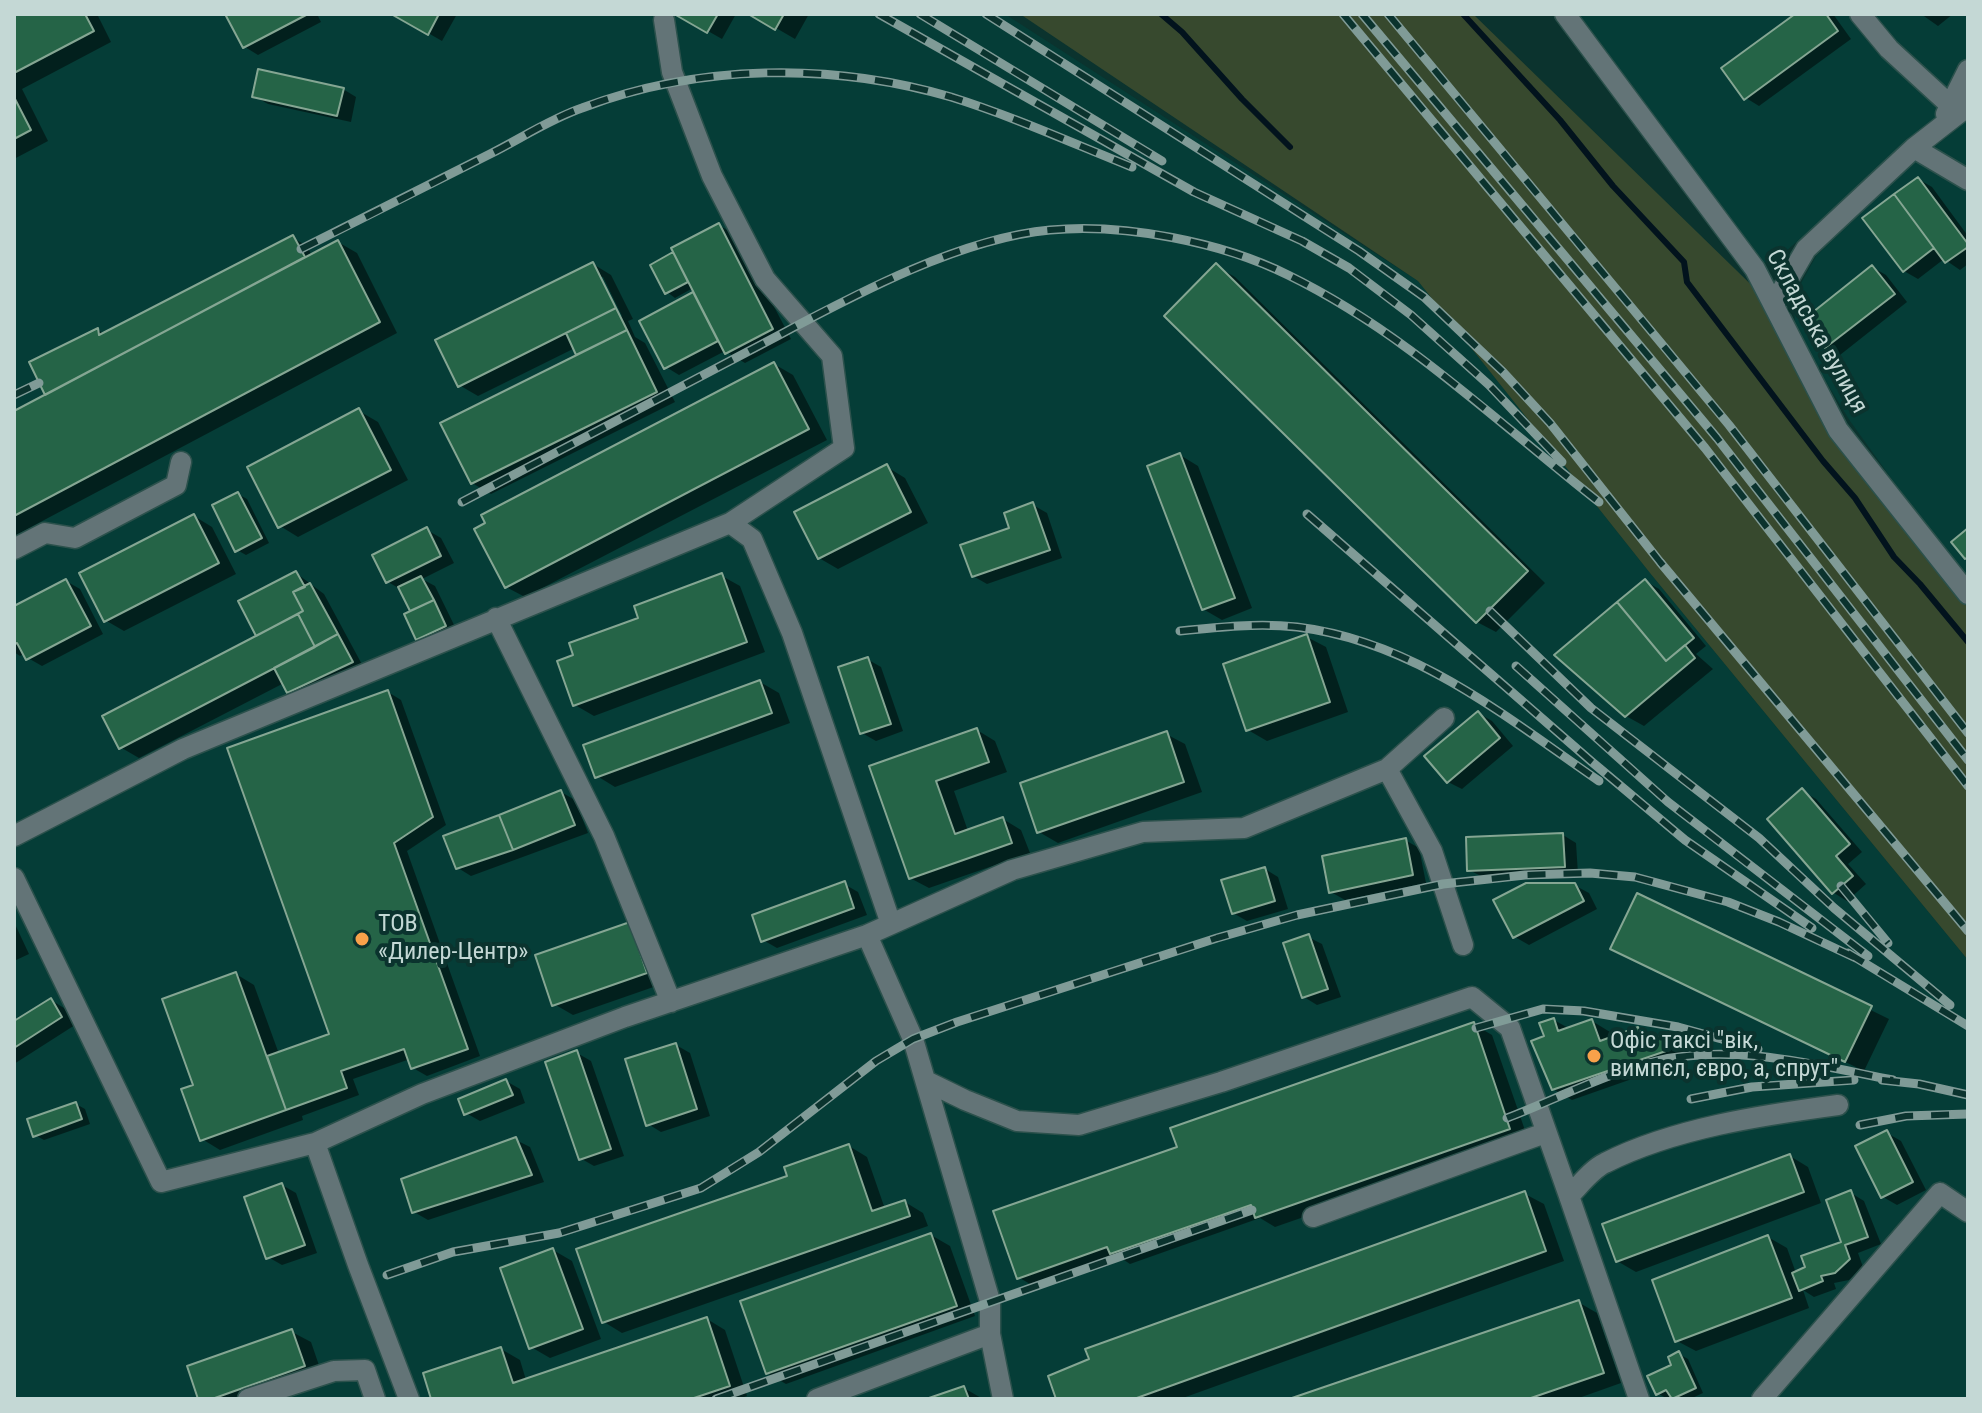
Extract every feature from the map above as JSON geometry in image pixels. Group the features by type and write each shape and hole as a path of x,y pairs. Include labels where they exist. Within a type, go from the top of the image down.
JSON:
{"street":[{"name":"Складська вулиця","path":"1565,14 1755,269 1838,430 1968,594"},
{"path":"1860,14 1889,49 1959,106"},
{"path":"14,836 183,749 730,523 844,448 832,356 765,279 712,176 672,72 664,20"},
{"path":"1774,304 1806,249 1914,148 1939,129 1959,106 1968,70"},
{"path":"1914,148 1968,180"},
{"path":"14,549 45,533 75,538 176,485 181,462"},
{"path":"730,523 752,539 792,633 891,924"},
{"path":"496,618 604,836 671,1002"},
{"path":"14,878 161,1182 315,1143 422,1094 671,1002 867,935 1012,870 1143,832 1244,828 1387,769 1444,718"},
{"path":"1387,769 1432,851 1463,945"},
{"path":"867,935 913,1039 926,1081 990,1301 990,1334 1003,1399"},
{"path":"926,1081 1017,1121 1079,1125 1221,1082 1472,997 1510,1028 1639,1399"},
{"path":"1569,1196 1602,1164 1672,1137 1791,1111 1838,1105"},
{"path":"1313,1217 1545,1133"},
{"path":"315,1143 409,1399"},
{"path":"1940,1193 1968,1202"},
{"path":"1940,1193 1968,1212"},
{"path":"1762,1399 1940,1193"},
{"path":"817,1399 990,1334"},
{"path":"248,1399 334,1371 365,1370 375,1399"}],"shaded area":[{"path":"14,14 1005,14 1418,281 1650,573 1968,960 1968,1399 14,1399"},
{"path":"1572,14 1968,14 1968,95 1772,263 1762,262"},
{"path":"1968,120 1968,578 1919,517 1850,421 1795,331 1794,296 1816,256 1909,167"}],"green space":[{"path":"1020,14 1473,14 1772,305 1837,431 1968,608 1968,960 1650,573 1418,281"}],"building":[{"path":"14,14 85,14 94,31 14,73"},
{"path":"225,14 308,14 243,48"},
{"path":"391,14 439,14 428,35"},
{"path":"674,14 718,14 707,33"},
{"path":"748,14 784,14 775,30"},
{"path":"1795,14 1826,14 1838,31 1744,100 1721,68"},
{"path":"258,69 344,88 337,116 252,97"},
{"path":"14,97 31,130 14,139"},
{"path":"1918,177 1968,244 1945,263 1894,194"},
{"path":"1894,194 1934,248 1903,272 1862,218"},
{"path":"719,223 773,329 725,354 671,248"},
{"path":"293,235 305,257 45,395 29,362 98,328 99,335"},
{"path":"338,240 380,322 14,516 14,411"},
{"path":"673,252 688,282 665,294 650,265"},
{"path":"593,262 616,308 458,387 435,340"},
{"path":"1216,263 1528,571 1476,623 1164,316"},
{"path":"1872,265 1895,294 1825,348 1803,320"},
{"path":"693,292 718,341 664,369 639,321"},
{"path":"616,308 627,330 576,355 566,333"},
{"path":"627,330 657,392 471,484 440,423"},
{"path":"774,362 809,429 505,588 474,529 485,523 481,515"},
{"path":"359,408 391,470 278,528 247,467"},
{"path":"1180,453 1235,598 1202,610 1147,466"},
{"path":"887,464 911,512 818,559 794,512"},
{"path":"238,492 262,538 235,552 212,505"},
{"path":"1033,502 1050,550 972,577 960,545 1009,528 1004,513"},
{"path":"194,514 219,563 104,622 79,573"},
{"path":"427,527 441,556 386,583 372,555"},
{"path":"1968,528 1968,557 1965,559 1951,542"},
{"path":"296,571 305,587 293,592 303,611 256,636 238,601"},
{"path":"722,573 747,642 573,706 557,661 573,655 569,643 638,618 634,606"},
{"path":"421,576 434,600 410,611 398,587"},
{"path":"66,579 91,626 26,660 17,643 14,644 14,606"},
{"path":"1645,579 1694,638 1666,661 1617,602"},
{"path":"310,583 338,634 315,647 298,614 303,611 293,592"},
{"path":"434,600 446,626 416,640 404,614"},
{"path":"1617,602 1666,661 1685,645 1695,658 1625,717 1554,655"},
{"path":"298,614 315,647 119,749 102,716"},
{"path":"338,634 353,662 287,693 274,668"},
{"path":"1307,634 1330,702 1246,731 1223,664"},
{"path":"868,657 891,724 860,734 838,667"},
{"path":"760,680 772,713 595,778 583,745"},
{"name":"ТОВ «Дилер-Центр»","path":"388,690 433,817 394,843 468,1049 411,1069 404,1049 341,1071 347,1088 286,1110 267,1056 329,1034 227,748"},
{"path":"1478,711 1500,738 1447,783 1424,756"},
{"path":"977,728 989,762 936,781 955,834 1003,817 1012,843 909,879 869,766"},
{"path":"1167,731 1184,782 1037,833 1020,783"},
{"path":"1802,788 1850,844 1836,856 1853,876 1832,894 1767,819"},
{"path":"561,790 575,825 513,850 499,815"},
{"path":"499,815 513,850 456,869 443,836"},
{"path":"1563,833 1565,867 1467,871 1466,837"},
{"path":"1406,838 1413,875 1329,893 1322,856"},
{"path":"1265,867 1275,901 1232,914 1221,880"},
{"path":"845,881 854,908 761,942 752,915"},
{"path":"1526,883 1575,883 1584,901 1513,938 1493,900"},
{"path":"1637,893 1872,1006 1845,1062 1610,949"},
{"path":"630,922 647,973 552,1006 535,955"},
{"path":"1309,934 1328,989 1302,998 1283,943"},
{"path":"236,972 286,1110 200,1141 181,1089 193,1085 162,999"},
{"path":"51,998 62,1017 14,1048 14,1021"},
{"name":"Офіс таксі \"вік, вимпєл, євро, а, спрут\"","path":"1554,1018 1558,1031 1592,1019 1600,1041 1638,1027 1643,1042 1664,1035 1669,1050 1552,1090 1531,1041 1544,1036 1539,1023"},
{"path":"1474,1022 1510,1129 1255,1218 1251,1205 1110,1254 1107,1247 1017,1279 993,1211 1177,1147 1170,1128"},
{"path":"676,1043 697,1109 646,1126 625,1059"},
{"path":"577,1050 611,1149 579,1160 545,1062"},
{"path":"506,1079 513,1095 464,1115 458,1099"},
{"path":"76,1102 82,1119 33,1137 27,1119"},
{"path":"1887,1130 1913,1182 1881,1198 1855,1146"},
{"path":"516,1137 532,1175 412,1213 401,1179"},
{"path":"849,1144 872,1211 905,1200 910,1216 602,1323 576,1249 787,1176 784,1167"},
{"path":"1790,1154 1804,1192 1616,1262 1602,1224"},
{"path":"282,1183 305,1245 266,1259 244,1197"},
{"path":"1851,1190 1868,1237 1845,1245 1850,1259 1835,1273 1821,1276 1823,1281 1799,1291 1792,1273 1805,1267 1801,1256 1841,1242 1826,1200"},
{"path":"1525,1191 1546,1251 1134,1399 1056,1399 1048,1376 1089,1359 1085,1349"},
{"path":"931,1233 957,1306 766,1374 740,1301"},
{"path":"1768,1235 1792,1298 1675,1342 1652,1280"},
{"path":"553,1248 583,1329 529,1349 500,1268"},
{"path":"1579,1300 1604,1373 1528,1399 1289,1399"},
{"path":"707,1317 730,1386 691,1399 431,1399 423,1373 501,1347 513,1383"},
{"path":"292,1329 305,1366 212,1399 198,1399 187,1366"},
{"path":"1679,1351 1696,1388 1672,1399 1666,1390 1656,1395 1647,1376 1671,1365 1668,1357"},
{"path":"964,1386 969,1399 926,1399"}],"waterway":[{"path":"1161,14 1182,32 1290,147"},
{"path":"1463,14 1560,120 1613,186 1684,262 1687,282 1823,461 1855,498 1894,557 1968,642"}],"railway":[{"path":"879,14 1194,192 1302,241 1349,268 1411,315 1489,385 1562,462"},
{"path":"920,14 1162,161"},
{"path":"986,14 1359,251 1424,297 1503,372 1550,423 1660,562 1968,931"},
{"path":"1343,14 1705,448 1968,786"},
{"path":"1362,14 1717,438 1968,760"},
{"path":"1388,14 1729,425 1968,733"},
{"path":"301,249 570,113 626,93 718,76 813,73 906,86 997,113 1132,167"},
{"path":"462,502 894,277 973,246 1012,236 1079,229 1140,232 1203,244 1288,275 1372,323 1411,351 1599,502"},
{"path":"14,395 39,383"},
{"path":"1307,514 1685,840 1812,928"},
{"path":"1490,611 1591,708 1759,838 1834,908 1950,1005"},
{"path":"1180,631 1253,625 1297,627 1340,635 1380,648 1457,685 1599,781"},
{"path":"1516,666 1668,802 1868,956"},
{"path":"387,1275 453,1252 559,1233 701,1188 759,1152 876,1061 913,1039 1217,938 1297,915 1443,884 1525,875 1590,873 1635,877 1728,902 1858,959"},
{"path":"1841,886 1888,943"},
{"path":"1848,953 1968,1026"},
{"path":"1476,1028 1543,1009 1584,1011 1678,1027 1758,1049"},
{"path":"1507,1118 1619,1072 1685,1056 1715,1054 1775,1058 1893,1080"},
{"path":"1691,1099 1752,1087 1854,1080"},
{"path":"1882,1080 1919,1084 1968,1095"},
{"path":"1860,1125 1906,1116 1968,1114"},
{"path":"716,1399 1252,1210"}],"place":[{"name":"ТОВ «Дилер-Центр»","path":"362,939"},
{"name":"Офіс таксі \"вік, вимпєл, євро, а, спрут\"","path":"1594,1056"}]}
